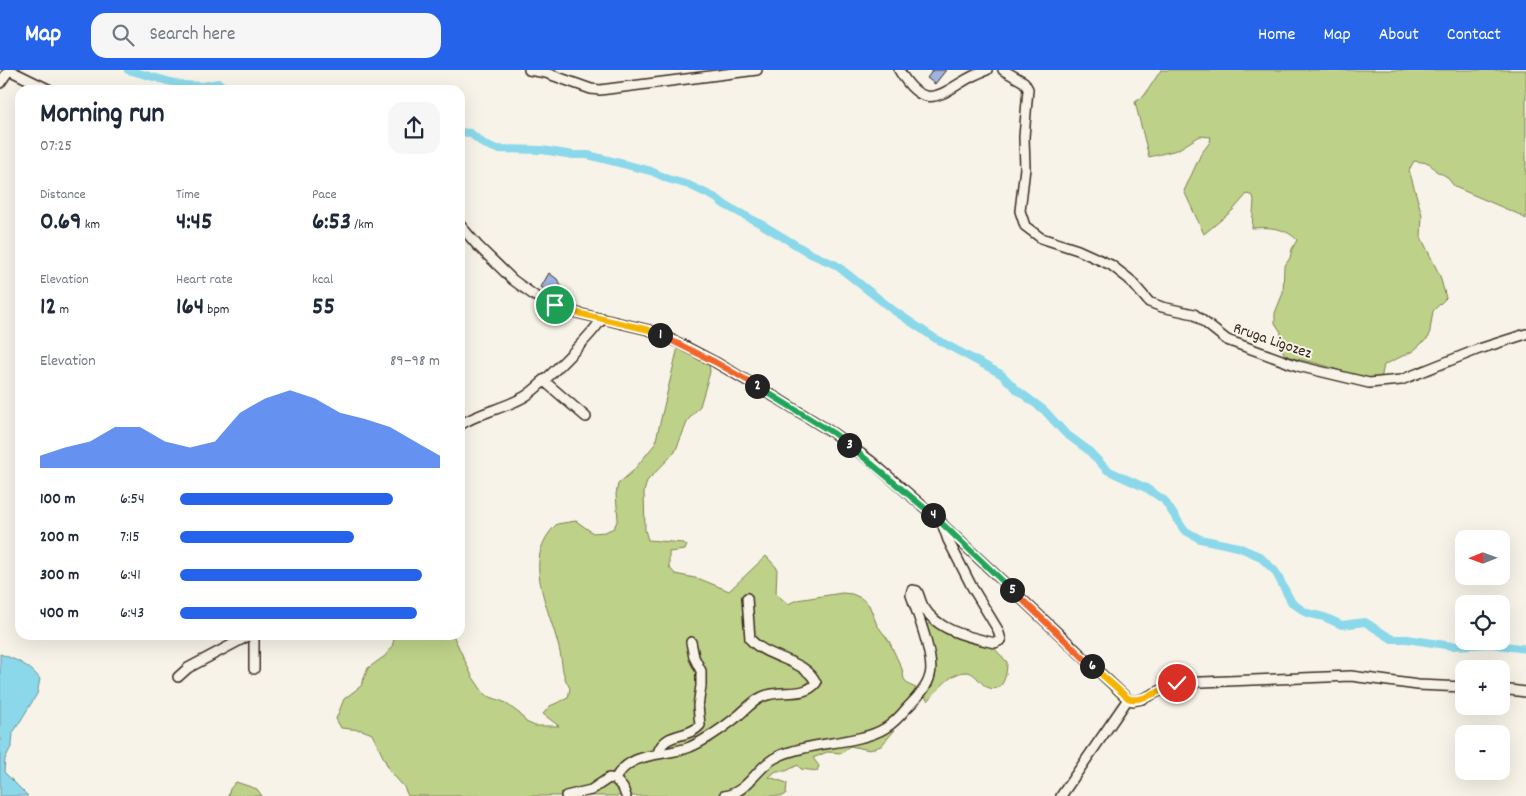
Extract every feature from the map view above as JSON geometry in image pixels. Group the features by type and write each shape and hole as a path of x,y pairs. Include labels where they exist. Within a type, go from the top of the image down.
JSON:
{"street":[{"path":"0,83 9,70 40,85"},
{"path":"529,70 546,73 591,89 600,90 757,70"},
{"path":"899,70 908,86 915,92 927,96 946,92 987,70"},
{"name":"Rruga Ligozez","path":"1003,70 1024,82 1028,89 1024,137 1025,168 1020,211 1025,226 1041,238 1078,250 1111,265 1129,279 1148,302 1194,314 1227,340 1298,366 1369,383 1401,380 1479,349 1526,334"},
{"path":"465,231 513,280 528,292 569,311 649,330 676,342 715,362 833,433 863,456 942,524 1128,698 1134,701 1177,683 1351,676 1418,685 1455,687"},
{"path":"465,422 481,413 525,397 592,334 602,318"},
{"path":"543,380 586,417"},
{"path":"724,796 731,795 743,788 768,760 783,754 859,738 894,724 924,689 931,675 931,663 927,644 911,595 912,590 917,591 922,606 933,619 949,629 960,635 995,643 1001,640 998,630 972,587 948,540 942,524"},
{"path":"615,779 622,769 639,758 687,748 710,736 762,696 773,693 804,691 813,687 816,683 811,674 789,661 766,652 750,639 748,598"},
{"path":"178,677 188,668 241,640"},
{"path":"254,640 254,669"},
{"path":"658,753 664,742 678,735 693,732 700,725 698,706 701,671 694,658 691,642"},
{"path":"1510,690 1526,692"},
{"path":"1061,796 1128,698"},
{"path":"566,796 591,790 610,778 615,779 623,788 626,796"}],"green space":[{"path":"1161,70 1526,70 1526,219 1455,187 1446,176 1436,171 1429,163 1414,161 1409,170 1422,215 1421,237 1440,276 1446,298 1433,311 1429,337 1413,351 1384,365 1381,379 1356,376 1285,355 1280,346 1281,332 1275,323 1275,313 1283,293 1284,267 1290,258 1297,240 1282,230 1252,228 1254,200 1253,196 1247,194 1233,210 1204,234 1184,191 1211,137 1200,136 1177,150 1149,157 1135,102 1144,96"},
{"path":"678,347 709,364 710,372 700,406 688,420 675,452 647,481 644,492 645,530 648,540 687,545 685,550 669,552 669,567 675,574 700,579 729,591 766,556 777,568 776,594 788,604 797,600 842,593 852,594 861,598 869,605 877,625 889,641 902,669 904,679 909,685 916,688 901,712 887,724 894,731 881,746 870,750 850,746 842,753 827,752 813,758 819,766 817,771 801,769 798,765 786,771 776,771 769,777 787,783 786,794 783,796 408,796 404,787 390,771 372,734 362,730 341,728 336,719 344,699 361,686 368,668 385,656 392,647 394,640 455,640 472,676 485,695 504,702 520,714 526,722 535,726 559,726 543,714 550,706 568,698 570,688 564,674 559,648 540,583 540,552 546,538 557,524 576,521 593,533 605,532 614,528 618,519 616,494 618,484 633,471 655,444"},
{"path":"932,623 993,647 1007,662 1005,677 1001,686 993,689 984,685 972,673 959,673 944,683 928,701 921,690 929,682 924,625"},
{"path":"236,782 257,789 262,796 228,796 230,789"}],"water":[{"path":"0,654 32,670 40,679 37,694 13,733 12,745 5,759 4,772 28,796 0,796"}],"building":[{"path":"933,70 946,70 935,84 927,78"},
{"path":"549,273 557,279 562,288 556,298 541,287"}],"waterway":[{"path":"128,70 182,85"},
{"path":"208,85 219,83 221,85"},
{"path":"465,132 470,133 484,144 497,149 542,150 573,155 588,155 651,171 668,179 689,185 716,198 811,254 836,265 893,310 936,339 1001,374 1017,390 1044,410 1065,433 1088,450 1107,470 1146,488 1164,500 1184,530 1200,539 1238,547 1259,556 1275,571 1292,603 1307,613 1324,617 1342,625 1365,622 1392,639 1407,639 1452,646 1491,644 1526,649"}],"route":[{"path":"555,305 569,311 649,330 676,342 715,362 833,433 871,462 942,524 1128,698 1134,701 1142,699 1177,683"}]}
